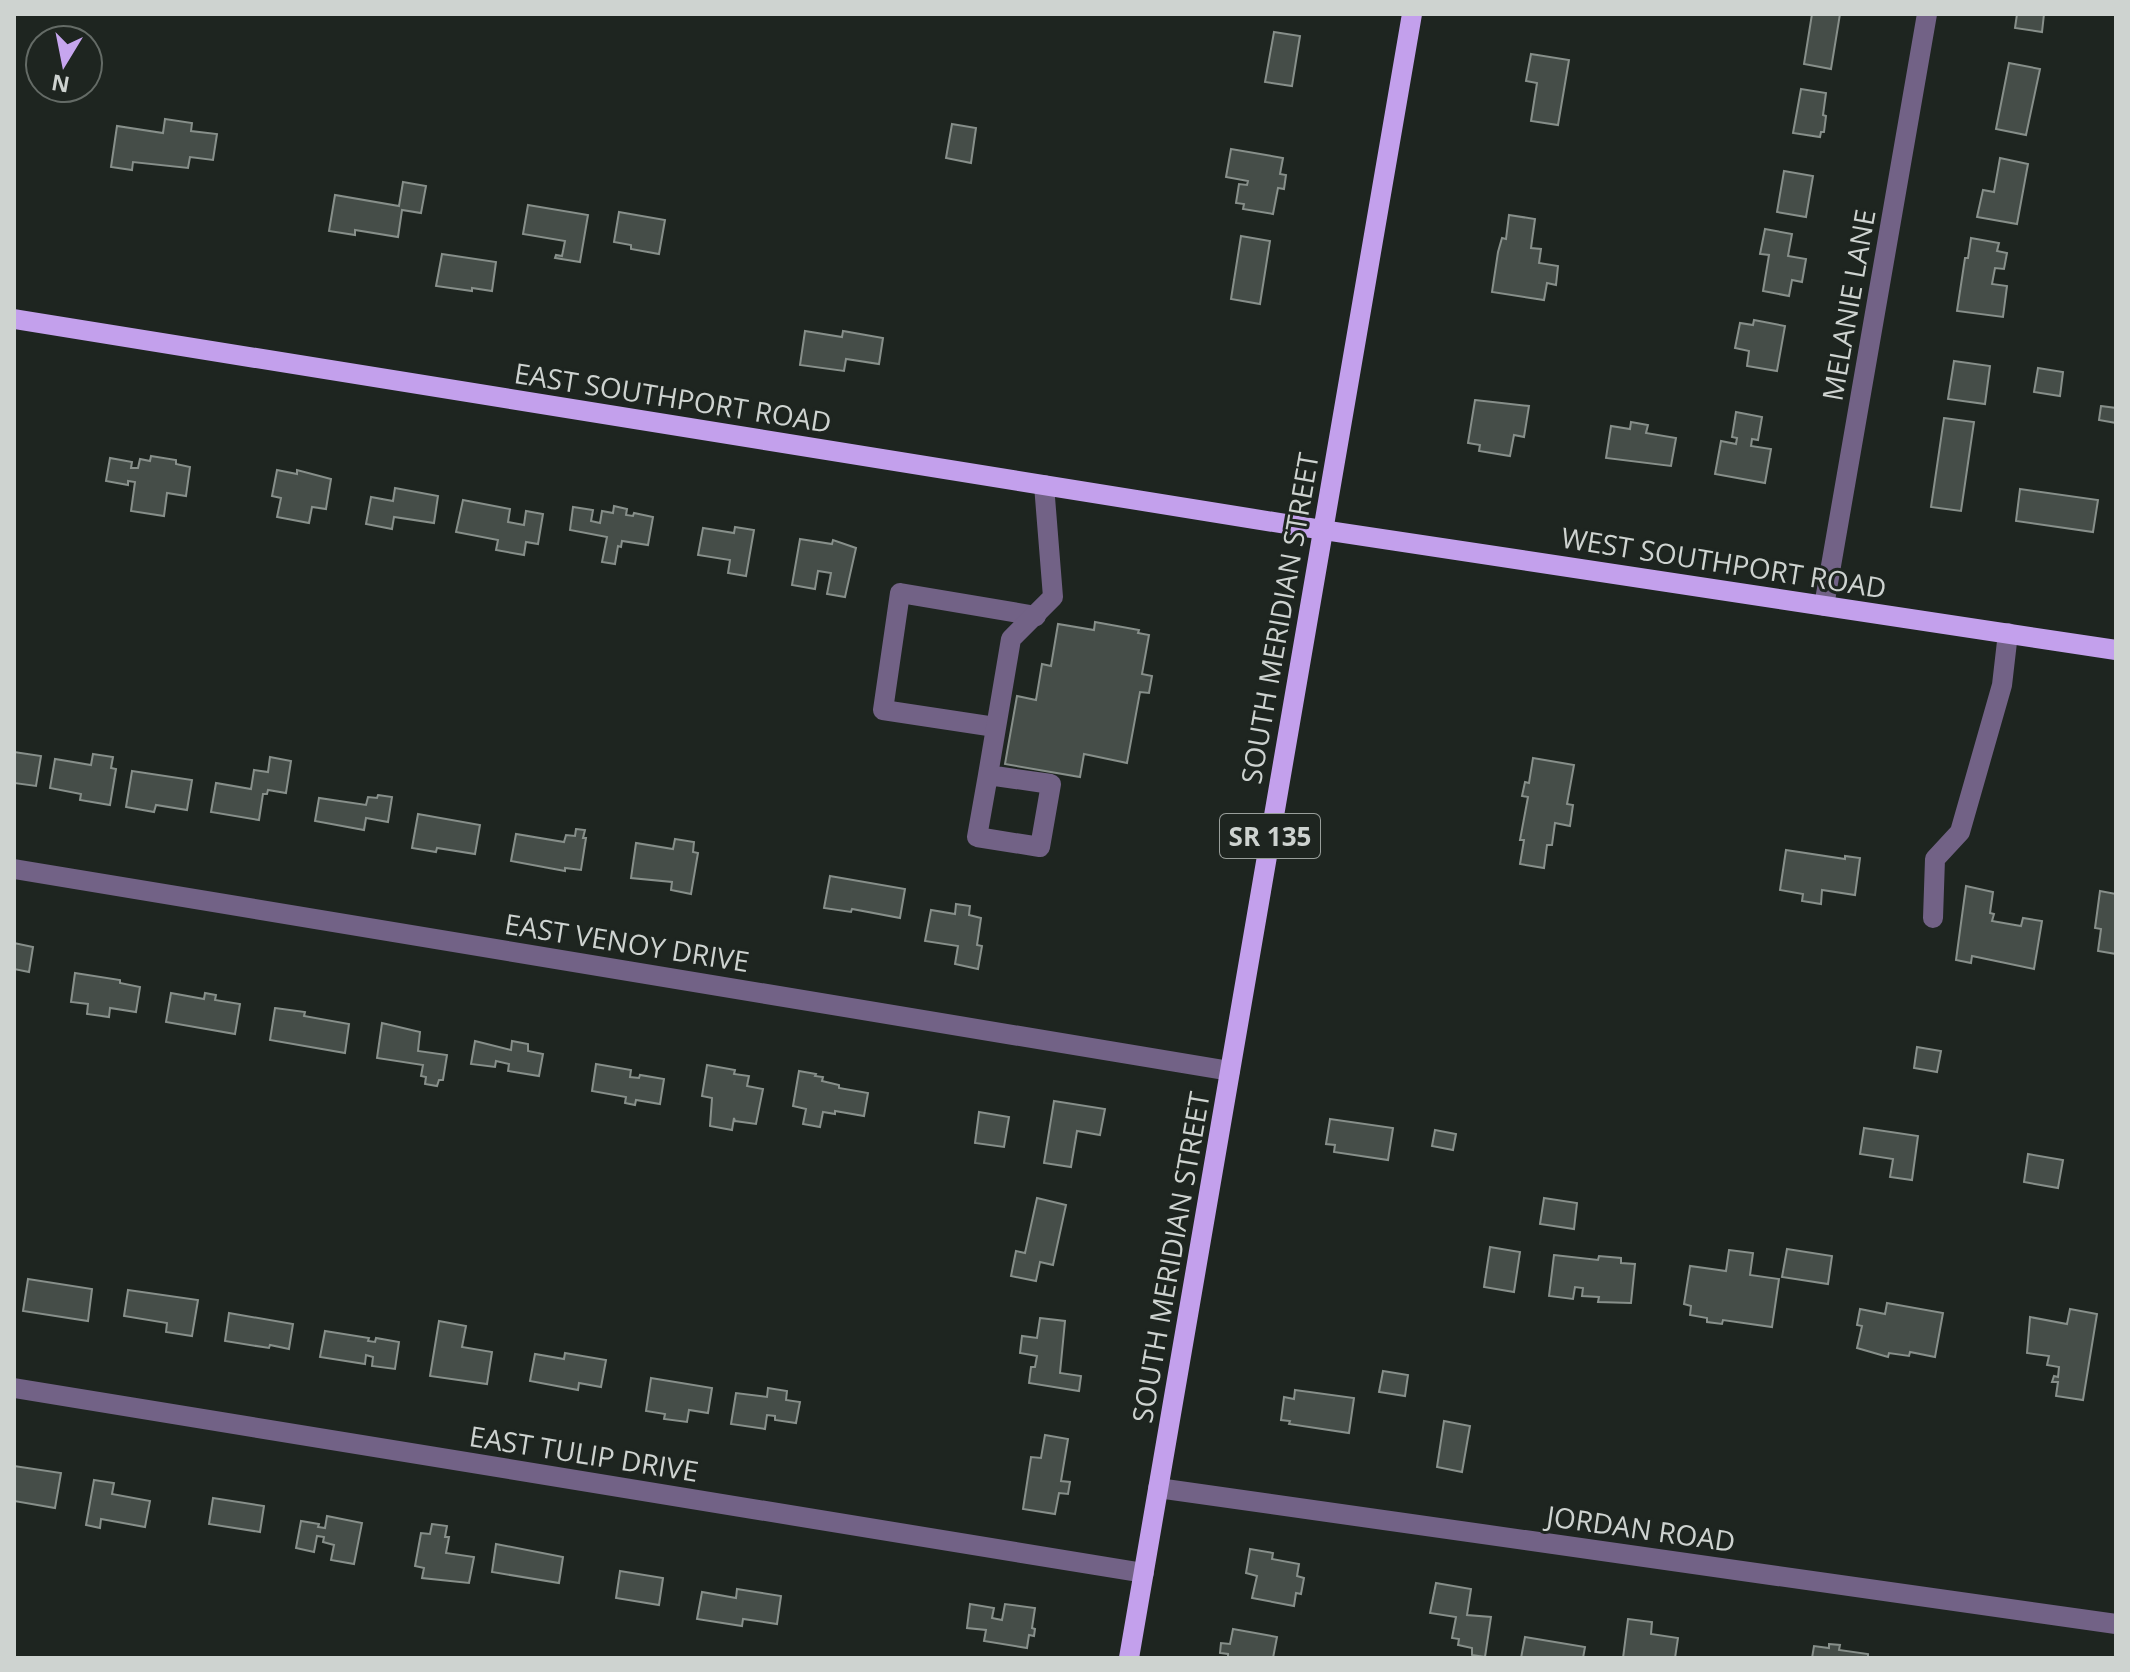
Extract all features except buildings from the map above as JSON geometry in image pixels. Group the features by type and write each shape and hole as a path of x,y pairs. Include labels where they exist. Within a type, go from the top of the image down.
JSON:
{"main road":[{"name":"SOUTH MERIDIAN STREET","path":"1129,1658 1412,14"},
{"name":"EAST SOUTHPORT ROAD","path":"14,319 1323,530"},
{"name":"WEST SOUTHPORT ROAD","path":"1323,530 2116,650"}],"street":[{"name":"MELANIE LANE","path":"1824,606 1927,14"},
{"path":"988,775 1051,784 1040,847 977,837 1011,639 1053,597 1044,485"},
{"path":"995,727 883,710 900,593 1036,616"},
{"path":"1933,918 1935,859 1960,832 2002,685 2008,633"},
{"name":"EAST VENOY DRIVE","path":"14,869 1230,1071"},
{"name":"EAST TULIP DRIVE","path":"14,1388 1144,1573"},
{"name":"JORDAN ROAD","path":"1158,1488 2116,1624"}]}
